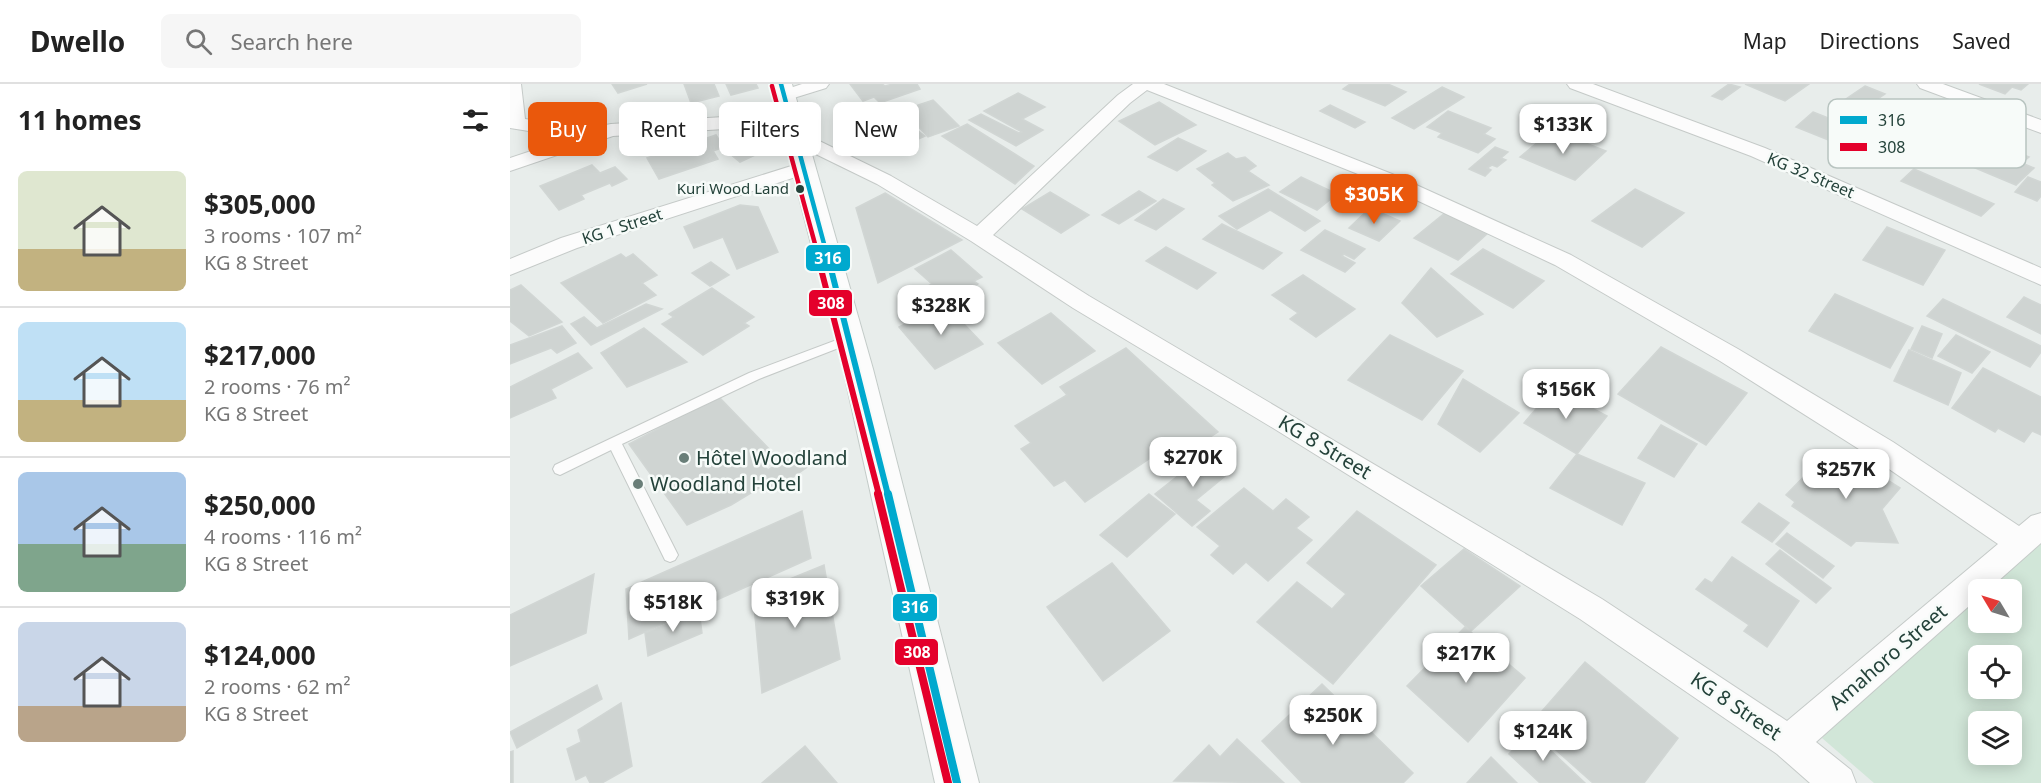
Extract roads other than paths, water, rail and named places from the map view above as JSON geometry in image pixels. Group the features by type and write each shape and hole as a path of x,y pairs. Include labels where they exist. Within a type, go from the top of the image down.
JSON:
{"main road":[{"path":"801,156 850,339 957,783"}],"street":[{"path":"512,84 513,123 560,130 611,130 719,117"},
{"path":"797,102 820,84"},
{"path":"979,236 1124,99 1146,84 1385,178 1563,260 1729,355 1883,450 2031,534"},
{"name":"KG 32 Street","path":"1576,84 1758,152 2041,278"},
{"path":"1926,84 1966,99"},
{"path":"510,165 611,130"},
{"name":"KG 8 Street","path":"821,133 884,180 979,236 1081,302 1591,609 1789,742 1838,783"},
{"name":"KG 1 Street","path":"510,268 569,243 804,168"},
{"name":"Amahoro Street","path":"1789,742 2031,534"}],"lane":[{"path":"560,469 754,376 850,339"},
{"path":"614,442 670,555"}],"place":[{"name":"Kuri Wood Land","path":"800,189"},
{"name":"Hôtel Woodland","path":"684,458"},
{"name":"Woodland Hotel","path":"638,484"}]}
